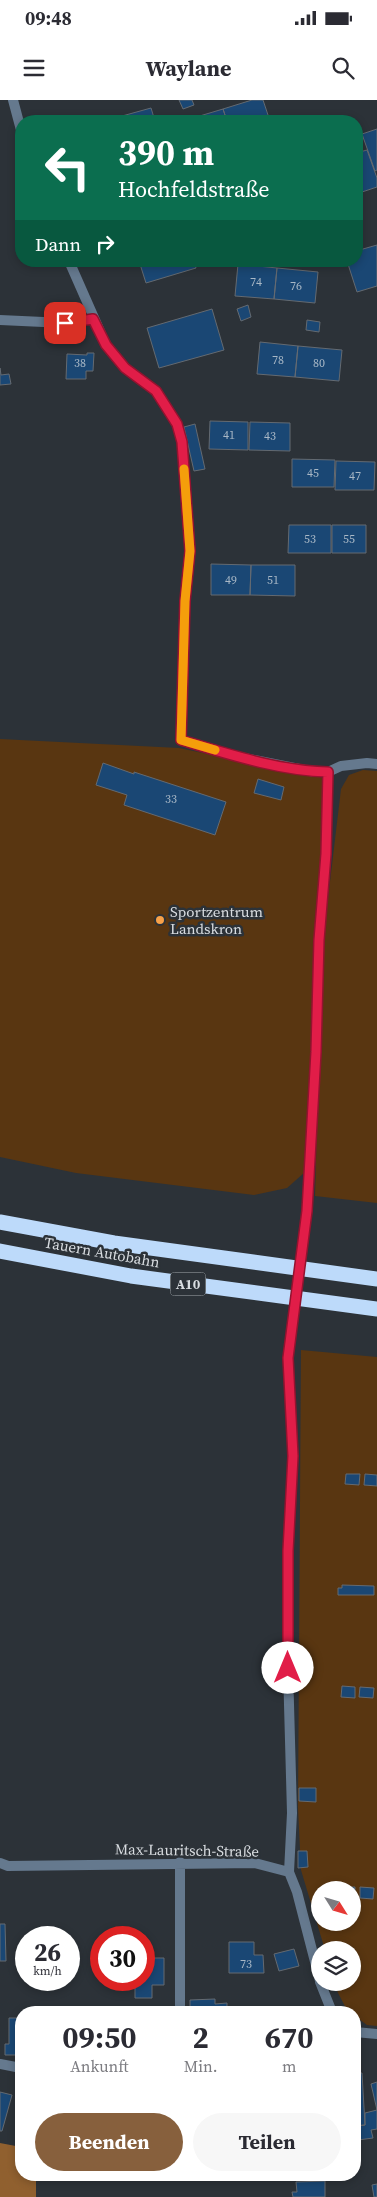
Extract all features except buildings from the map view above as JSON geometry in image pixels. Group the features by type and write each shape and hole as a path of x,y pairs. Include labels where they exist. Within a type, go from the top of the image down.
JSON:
{"highway":[{"name":"Tauern Autobahn","path":"0,1222 114,1244 377,1279"},
{"name":"Tauern Autobahn","path":"0,1251 131,1276 348,1307 377,1309"}],"street":[{"path":"13,100 17,115"},
{"path":"71,267 106,345 125,368 156,391 177,424 182,442 190,551 185,601 181,740 239,757 315,772 328,772 341,766 367,763 377,764"},
{"path":"0,320 65,323 93,319"},
{"path":"311,1947 297,1892 289,1872 292,1813 288,1668 288,1551 293,1456 288,1358 307,1211 316,1052 319,940 326,854 328,772"},
{"path":"180,1862 180,2006"},
{"name":"Max-Lauritsch-Straße","path":"0,1863 8,1866 180,1862 255,1863 289,1872"},
{"path":"324,1991 330,2006"},
{"path":"361,2033 377,2034"},
{"path":"0,2064 15,2067"}],"shaded area":[{"name":"Sportzentrum Landskron","path":"0,739 179,748 328,779 305,1172 287,1188 254,1195 76,1173 0,1157"},
{"path":"363,770 377,771 377,1203 315,1196 322,949 341,789 349,775"},
{"path":"301,1350 377,1357 377,2026 367,2025 361,2020 361,2006 345,2006 337,1991 361,1991 361,1941 322,1941 319,1931 361,1931 361,1881 311,1881 311,1903 301,1870 298,1808"},
{"path":"0,2143 15,2146 15,2181 36,2181 36,2197 0,2197"}],"slow traffic":[{"path":"184,469 190,551 185,601 181,740 215,750"}],"place":[{"name":"Sportzentrum Landskron","path":"160,920"}],"route":[{"path":"65,323 93,319 106,345 125,368 156,391 177,424 182,442 190,551 185,601 181,740 239,757 315,772 328,772 326,854 319,940 316,1052 307,1211 288,1358 293,1456 288,1551 288,1668"}]}
